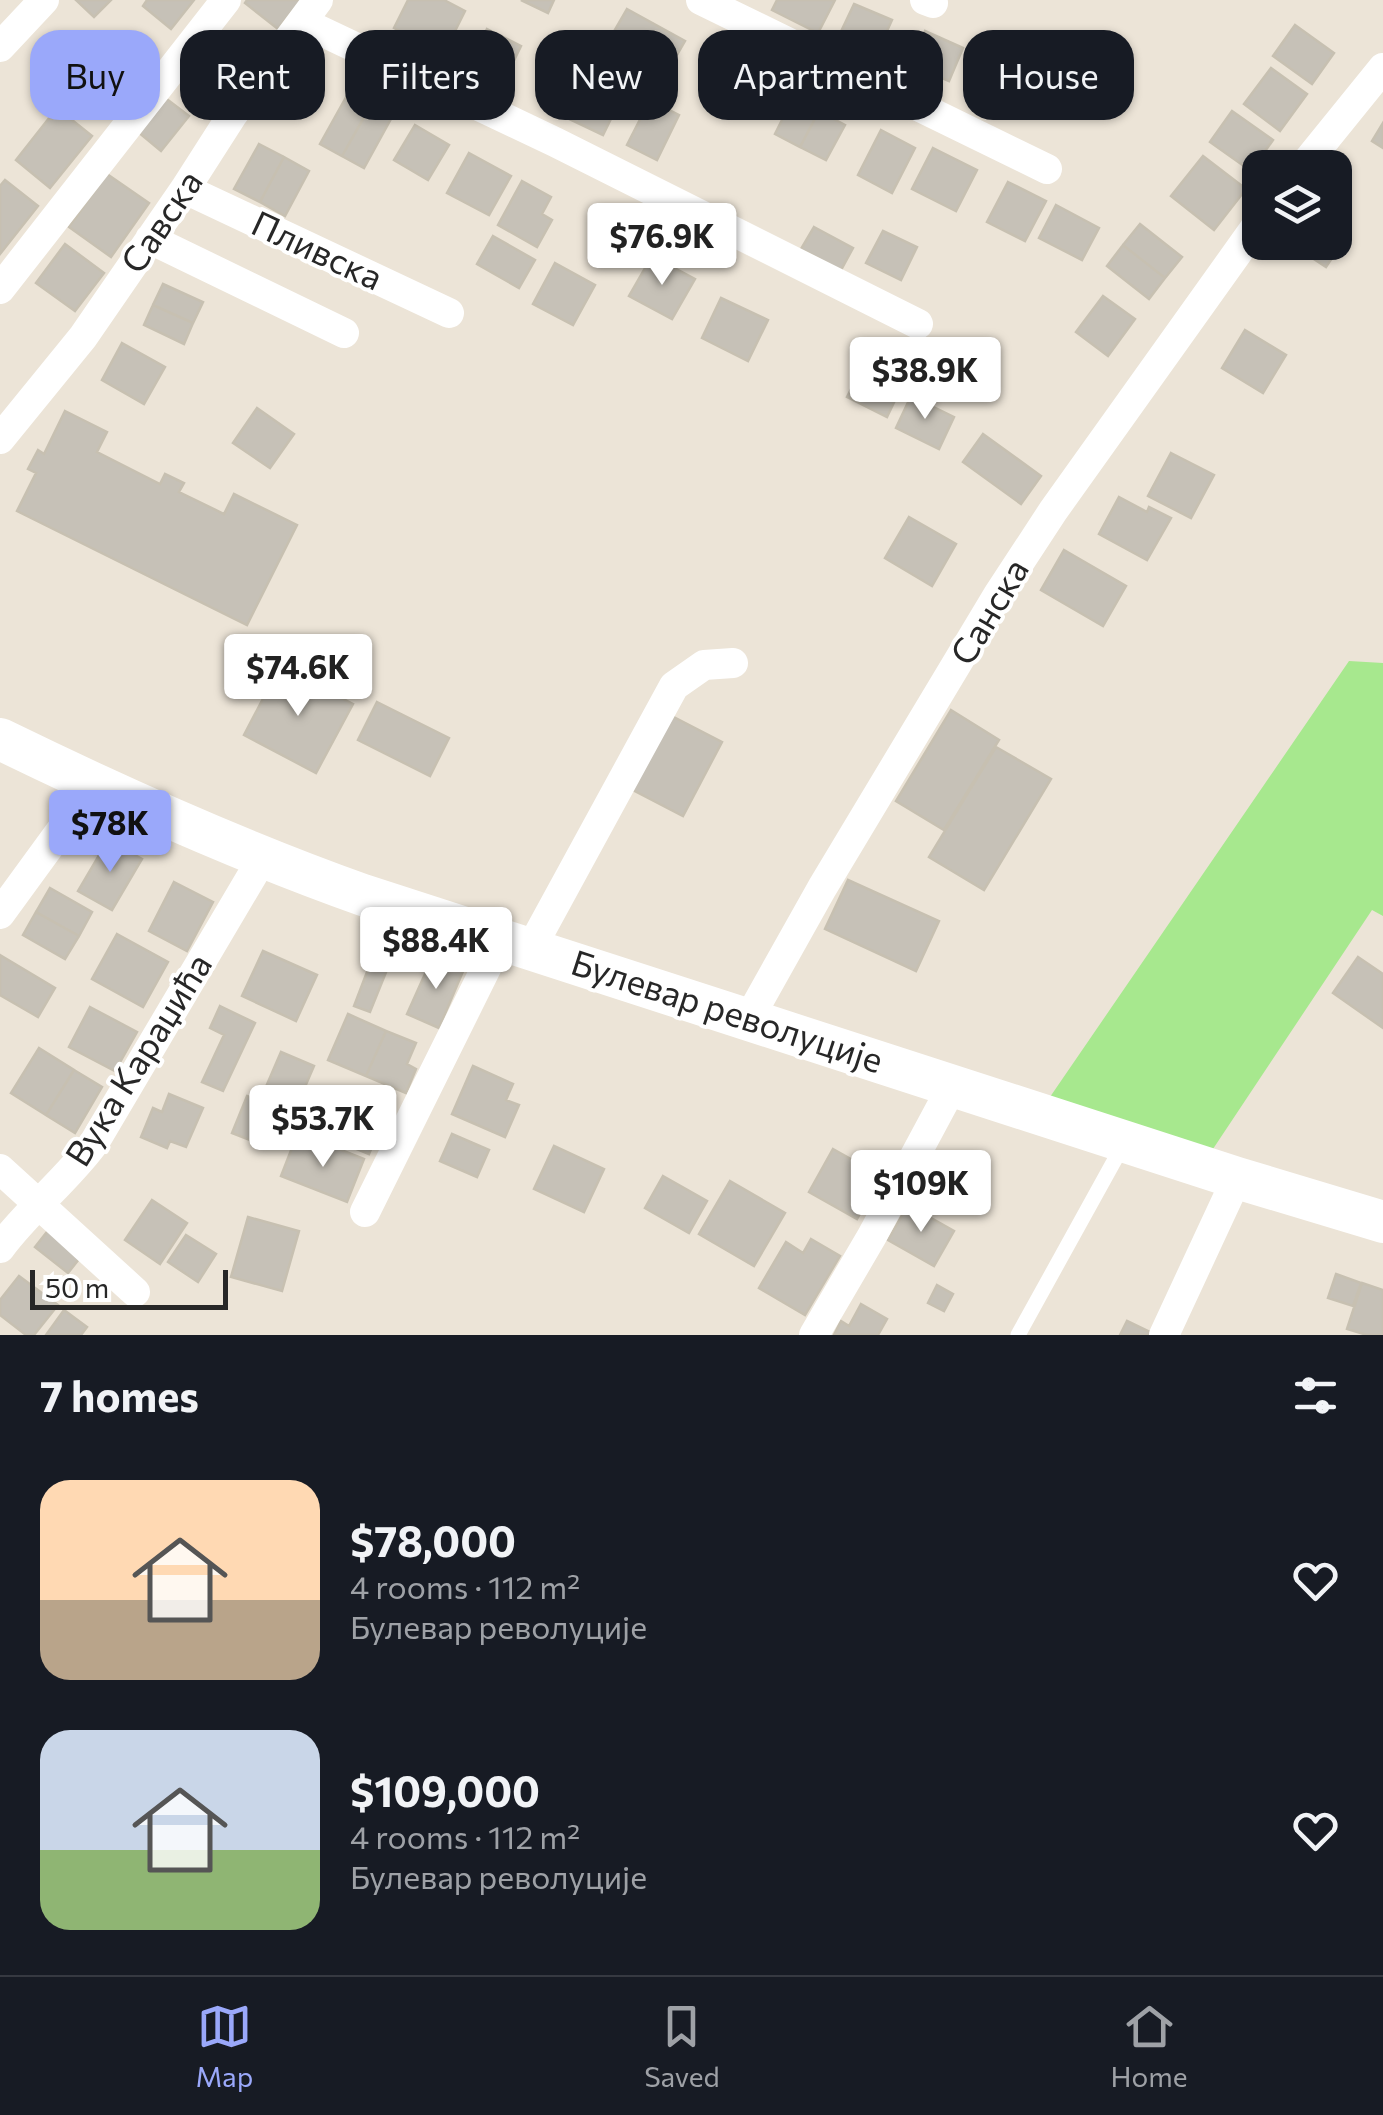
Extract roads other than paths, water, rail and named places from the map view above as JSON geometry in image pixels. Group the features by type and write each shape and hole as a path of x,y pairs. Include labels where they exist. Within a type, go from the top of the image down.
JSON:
{"main road":[{"name":"Булевар револуције","path":"0,739 262,860 515,945 1383,1222"}],"street":[{"path":"0,47 44,0"},
{"path":"0,289 226,0"},
{"path":"701,0 1047,169"},
{"path":"310,11 556,142 918,324"},
{"name":"Савска","path":"0,439 83,337 233,114 310,11"},
{"path":"1317,150 1383,68"},
{"name":"Пливска","path":"185,189 449,313"},
{"path":"150,239 344,333"},
{"name":"Санска","path":"748,1020 822,888 998,595 1242,246"},
{"path":"365,1212 515,945 674,686 704,666 732,663"},
{"path":"0,914 94,785"},
{"name":"Вука Караџића","path":"0,1248 74,1170 94,1143 262,860"},
{"path":"814,1335 953,1085"},
{"path":"0,1169 135,1292"},
{"path":"1164,1335 1237,1178"}],"lane":[{"path":"1018,1335 1124,1141"}]}
